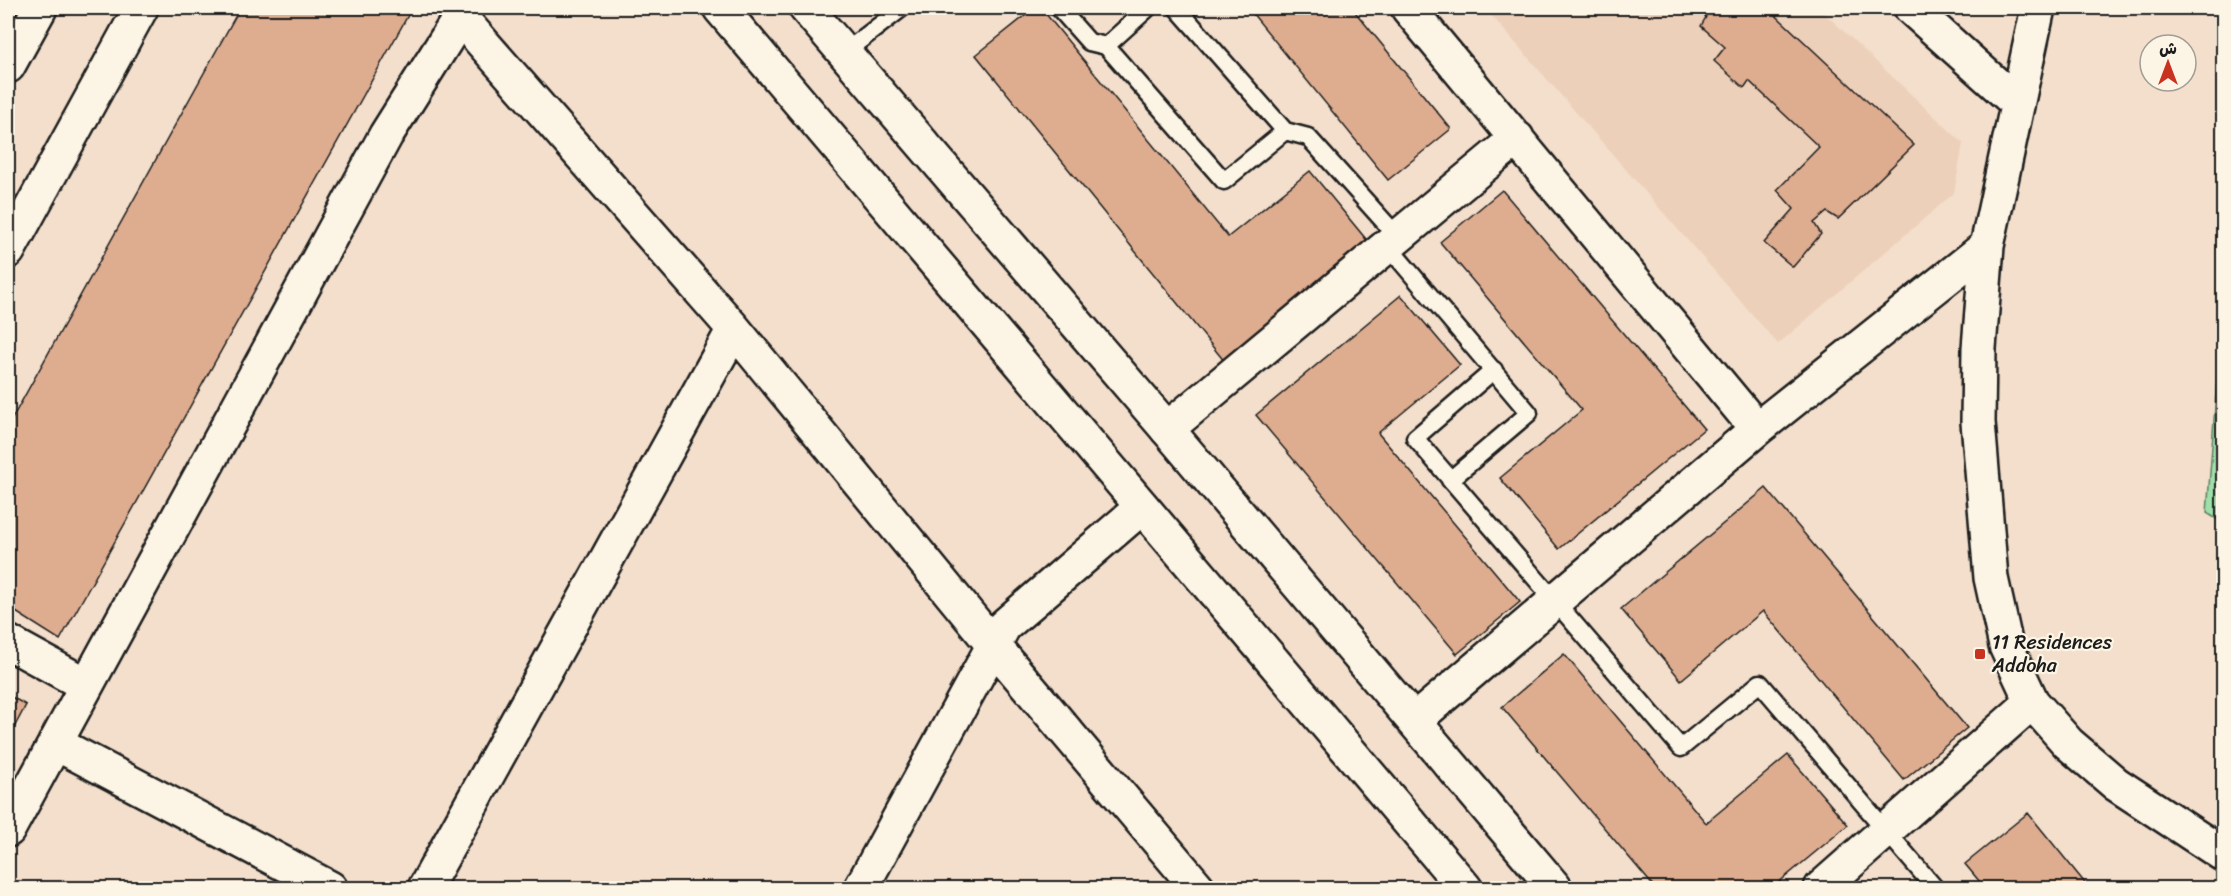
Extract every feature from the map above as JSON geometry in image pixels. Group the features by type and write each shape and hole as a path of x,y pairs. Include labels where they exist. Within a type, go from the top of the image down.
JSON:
{"street":[{"path":"8,66 40,8"},
{"path":"8,251 141,8"},
{"path":"720,8 1466,888"},
{"path":"807,8 1555,888"},
{"path":"1408,8 1757,429"},
{"path":"1911,8 2017,103"},
{"path":"2038,8 1987,246 1979,348 1978,422 1990,578 2006,646 2032,702 2068,743 2116,784 2223,855"},
{"path":"8,830 386,135 463,12 734,329 994,646 1198,888"},
{"path":"1167,429 1516,138"},
{"path":"1414,721 1757,429 1987,246"},
{"path":"425,888 734,329"},
{"path":"861,888 1004,626 1142,507"},
{"path":"8,642 86,685"},
{"path":"1821,888 2032,702"},
{"path":"55,743 330,888"}],"lane":[{"path":"845,52 902,8"},
{"path":"1059,8 1089,42 1106,46 1224,181 1285,131"},
{"path":"1106,46 1148,8"},
{"path":"1177,8 1285,131 1308,137 1529,413 1450,480"},
{"path":"1494,370 1415,438 1450,480 1681,748 1760,683 1935,888"}],"shaded area":[{"path":"1485,8 1819,8 1963,143 1954,193 1778,344"}],"green space":[{"path":"2223,299 2224,523 2207,513"}],"building":[{"path":"240,8 412,8 60,640 8,607 8,426"},
{"path":"1035,8 1041,8 1228,237 1310,171 1370,244 1225,362 976,55"},
{"path":"1248,8 1352,8 1451,129 1388,180"},
{"path":"1697,8 1768,8 1914,145 1838,219 1827,212 1814,223 1821,234 1793,267 1764,243 1794,209 1777,190 1819,147 1749,81 1744,88 1714,61 1725,47 1701,26 1706,17"},
{"path":"1502,190 1704,429 1559,549 1500,478 1582,410 1440,242"},
{"path":"1401,295 1460,365 1378,433 1520,602 1457,654 1256,415"},
{"path":"1766,488 1967,728 1904,780 1763,611 1681,680 1621,609"},
{"path":"1564,654 1706,823 1788,755 1848,825 1772,888 1655,888 1502,707"},
{"path":"8,695 26,705 8,739"},
{"path":"2028,813 2089,888 1985,888 1965,864"}],"place":[{"name":"11 Residences Addoha","path":"1980,654"}]}
